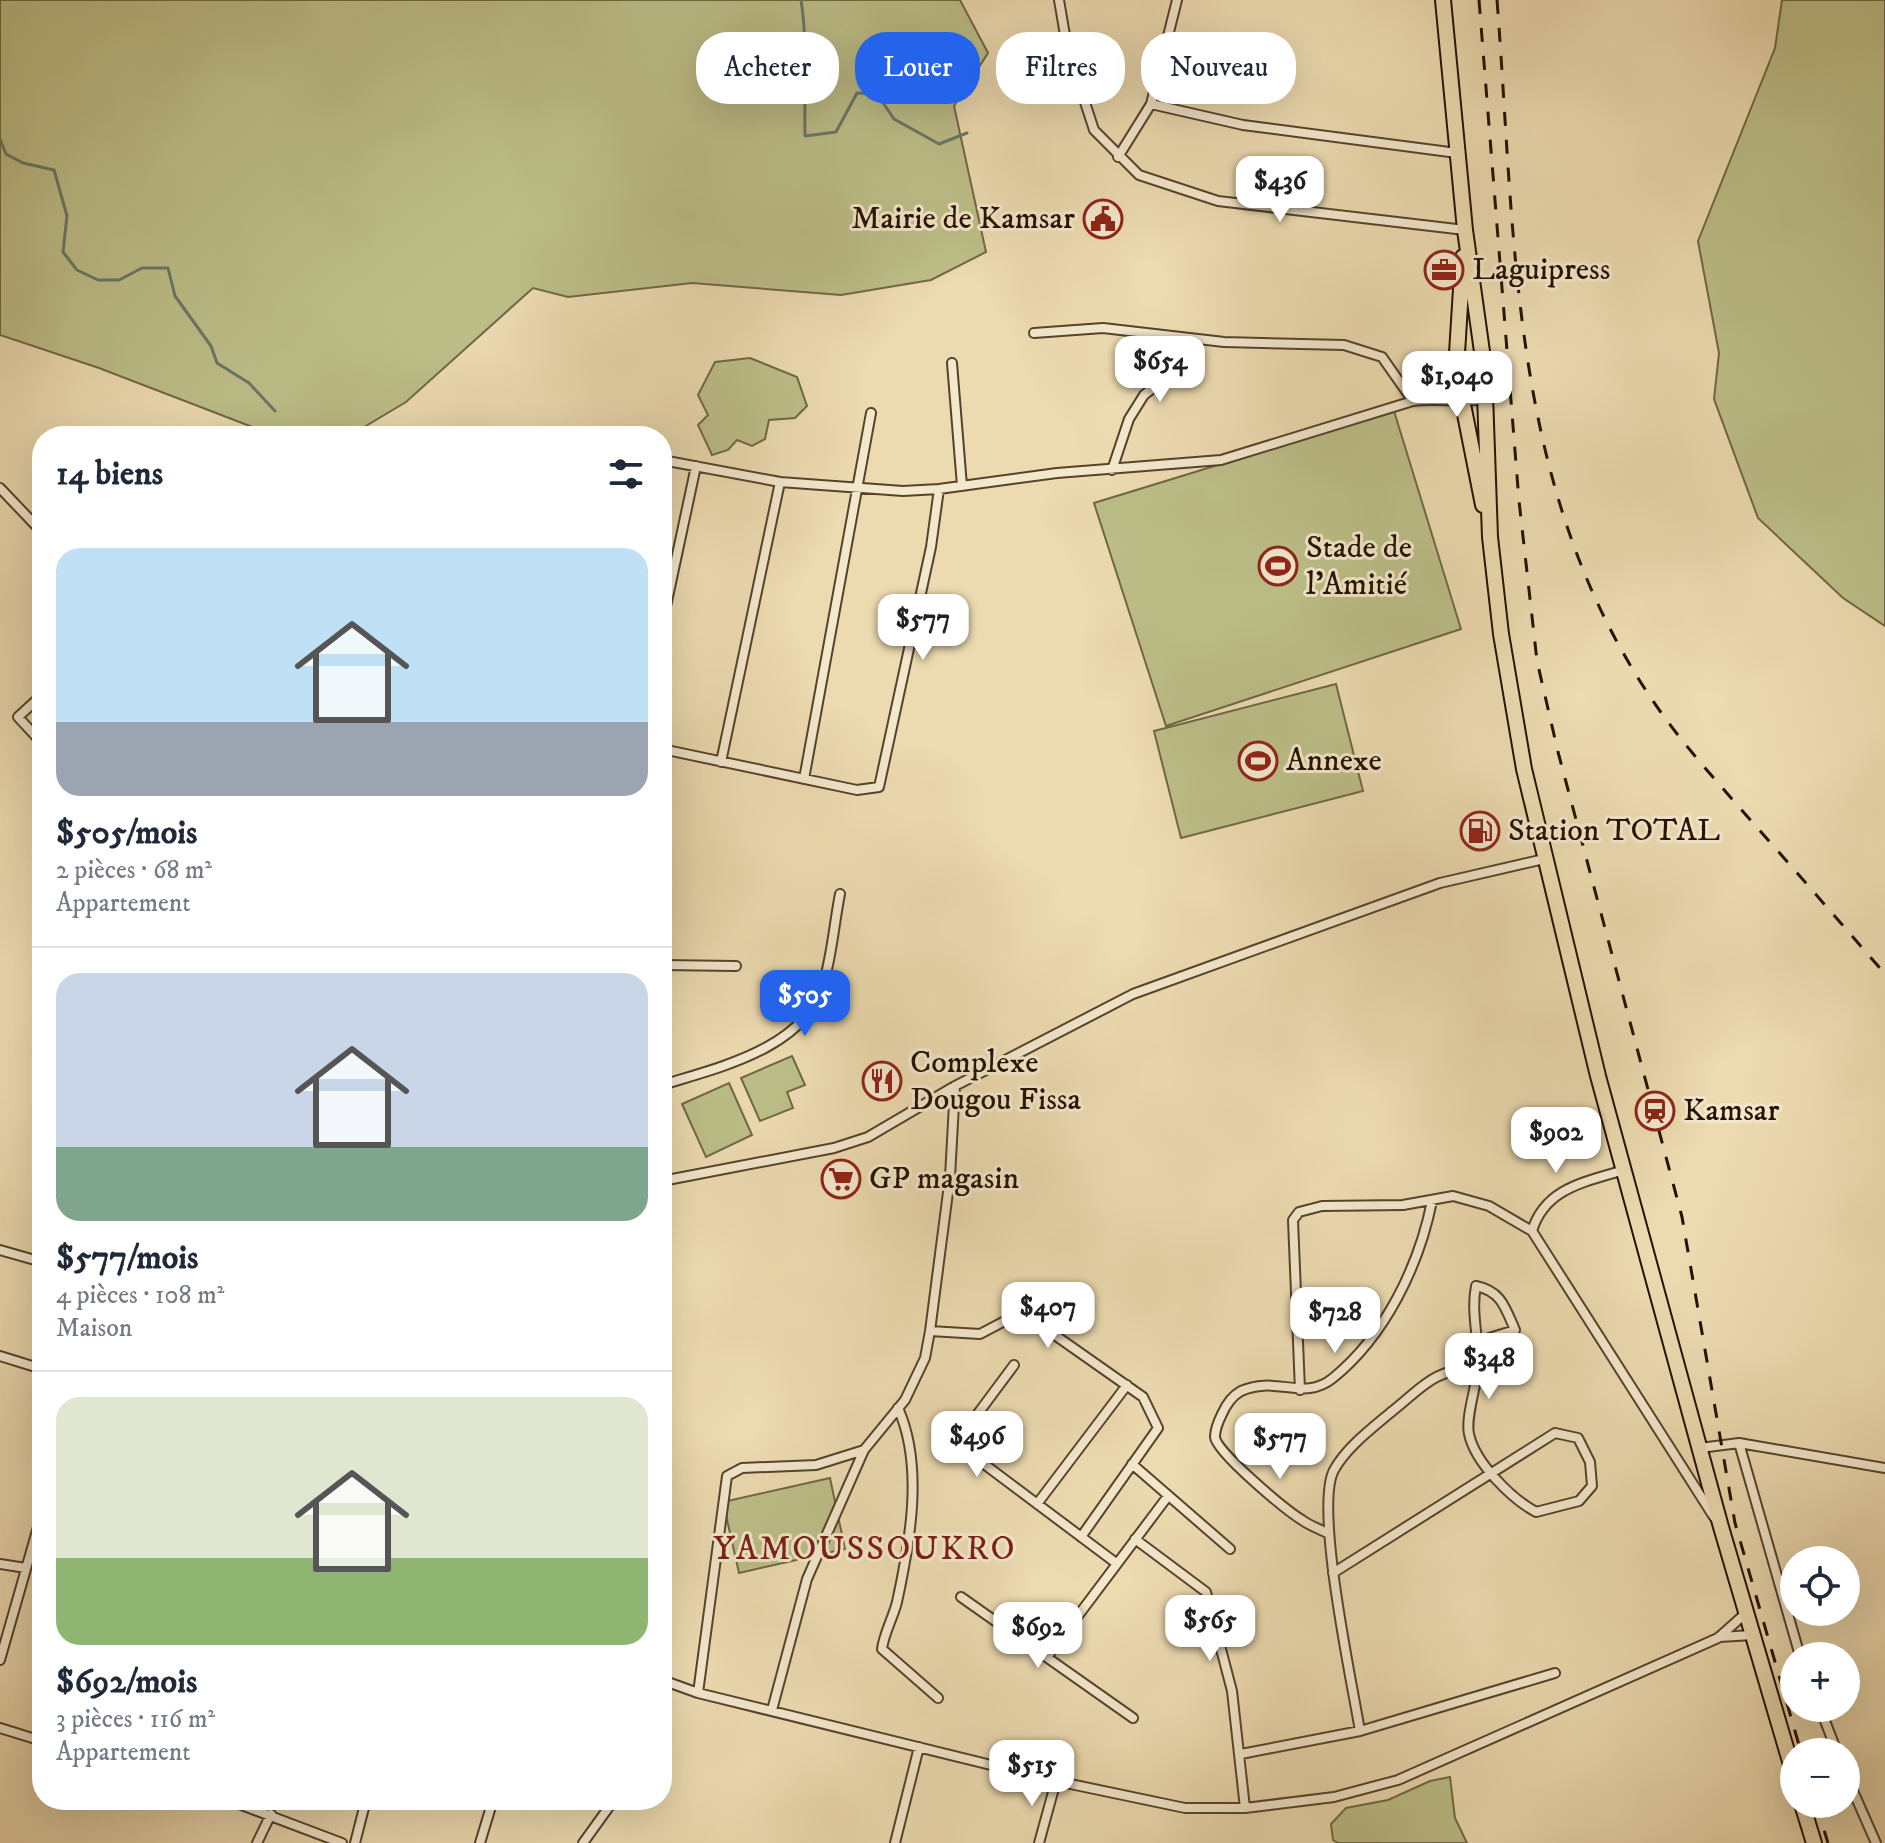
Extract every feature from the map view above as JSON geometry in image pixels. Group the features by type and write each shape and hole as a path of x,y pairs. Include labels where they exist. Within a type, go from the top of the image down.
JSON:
{"main road":[{"path":"1443,0 1465,230 1484,366 1490,537"},
{"path":"1465,230 1456,369 1490,537 1513,704 1544,859 1721,1527 1783,1738"},
{"path":"1806,1818 1814,1843"}],"street":[{"path":"1059,0 1067,47 1094,130 1139,175 1218,201 1465,230"},
{"path":"1169,32 1177,0"},
{"path":"1118,157 1151,104 1243,125 1457,153"},
{"path":"1034,333 1103,328 1224,342 1344,345 1382,357 1413,401"},
{"path":"1112,470 1129,419 1144,395 1158,384 1151,334"},
{"path":"952,363 962,486"},
{"path":"1427,399 1456,369 1484,366"},
{"path":"672,462 780,482 939,489 1221,460 1413,401 1427,399 1461,403 1486,399"},
{"path":"804,779 871,413"},
{"path":"672,578 696,466"},
{"path":"721,762 780,482"},
{"path":"0,488 32,522"},
{"path":"672,751 857,790 879,787 931,547 939,489"},
{"path":"32,704 18,717 32,732"},
{"path":"672,1179 834,1148 868,1137 955,1086 1133,994 1440,883 1544,859"},
{"path":"672,1082 746,1059 781,1038 802,1018 823,988 840,894"},
{"path":"672,965 736,966"},
{"path":"772,1710 807,1579 864,1450 898,1408 925,1358 950,1177 955,1086"},
{"path":"1532,1231 1543,1205 1563,1190 1624,1170"},
{"path":"1300,1390 1294,1217 1306,1208 1432,1201 1453,1196 1477,1203 1532,1231 1721,1527"},
{"path":"1329,1534 1301,1520 1226,1455 1215,1437 1224,1408 1241,1391 1271,1383 1300,1390 1319,1388 1332,1380 1382,1326 1426,1231 1432,1201"},
{"path":"0,1250 32,1259"},
{"path":"1333,1573 1491,1474 1555,1433 1578,1438 1590,1462 1592,1486 1579,1501 1536,1512 1513,1499 1491,1474 1468,1434 1479,1365 1472,1307 1476,1286 1492,1289 1499,1296 1515,1330 1489,1338"},
{"path":"930,1331 980,1334 1022,1312 1143,1397 1158,1428 1081,1537"},
{"path":"0,1356 32,1366"},
{"path":"1014,1365 956,1443 1116,1563"},
{"path":"1360,1731 1333,1573 1329,1486 1339,1463 1374,1426 1426,1381 1443,1371 1479,1365"},
{"path":"1037,1504 1127,1385"},
{"path":"898,1408 908,1432 911,1514 898,1598 882,1649 938,1698"},
{"path":"1700,1448 1739,1443 1885,1468"},
{"path":"1739,1443 1796,1642"},
{"path":"698,1693 727,1476 742,1468 816,1465 864,1450"},
{"path":"1132,1464 1230,1549"},
{"path":"1047,1657 1168,1496"},
{"path":"1135,1539 1206,1592 1224,1650 1241,1754 1245,1808"},
{"path":"0,1660 32,1547"},
{"path":"0,1564 26,1568"},
{"path":"961,1597 1133,1718"},
{"path":"672,1686 1056,1781 1185,1808 1245,1808 1334,1797 1398,1780 1718,1638 1746,1613"},
{"path":"1718,1638 1753,1635"},
{"path":"1241,1754 1360,1731 1555,1673"},
{"path":"0,1728 32,1738"},
{"path":"895,1843 919,1747"},
{"path":"1039,1843 1056,1781"},
{"path":"1860,1807 1876,1843"},
{"path":"263,1810 342,1843"},
{"path":"355,1843 363,1810"},
{"path":"480,1843 490,1810"},
{"path":"583,1843 607,1810"},
{"path":"257,1843 271,1814"}],"green space":[{"path":"0,0 960,0 977,32 855,32 855,104 955,104 986,252 931,280 841,295 692,283 568,297 533,288 406,402 366,426 250,426 99,368 0,335"},
{"path":"1782,0 1885,0 1885,626 1843,598 1758,518 1714,399 1719,353 1698,241 1775,48"},
{"path":"980,38 988,53 980,65"},
{"path":"750,358 797,377 807,406 795,418 769,420 765,439 752,446 737,440 728,450 712,455 698,425 708,415 698,395 715,362"},
{"name":"Stade de l'Amitié","path":"1394,411 1461,629 1166,726 1094,503"},
{"name":"Annexe","path":"1336,684 1363,791 1181,838 1154,731"},
{"path":"792,1056 805,1085 787,1092 793,1108 760,1121 741,1078"},
{"path":"729,1083 752,1135 706,1157 682,1104"},
{"path":"830,1478 845,1549 739,1573 723,1502"},
{"path":"1450,1777 1455,1818 1467,1843 1338,1843 1333,1840 1331,1824 1346,1808 1388,1800 1430,1781"}],"waterway":[{"path":"801,0 805,51 805,136 836,132 857,93 877,94 894,119 939,144 967,133"},
{"path":"0,139 6,154 23,163 54,170 67,216 63,252 77,270 98,280 119,280 142,268 168,268 175,296 211,346 217,363 249,383 275,411"}],"railway":[{"path":"1479,0 1519,501 1537,661 1558,752 1682,1217 1735,1523 1797,1738"},
{"path":"1497,0 1509,182 1528,361 1545,449 1570,534 1604,617 1662,714 1885,974"},
{"path":"1820,1818 1828,1843"}],"place":[{"name":"Mairie de Kamsar","path":"1103,219"},
{"name":"Laguipress","path":"1444,270"},
{"name":"Stade de l'Amitié","path":"1278,566"},
{"name":"Annexe","path":"1258,761"},
{"name":"Station TOTAL","path":"1480,831"},
{"name":"Complexe Dougou Fissa","path":"882,1081"},
{"name":"Kamsar","path":"1655,1111"},
{"name":"GP magasin","path":"841,1179"}],"district":[{"name":"YAMOUSSOUKRO","path":"865,1549"}]}
